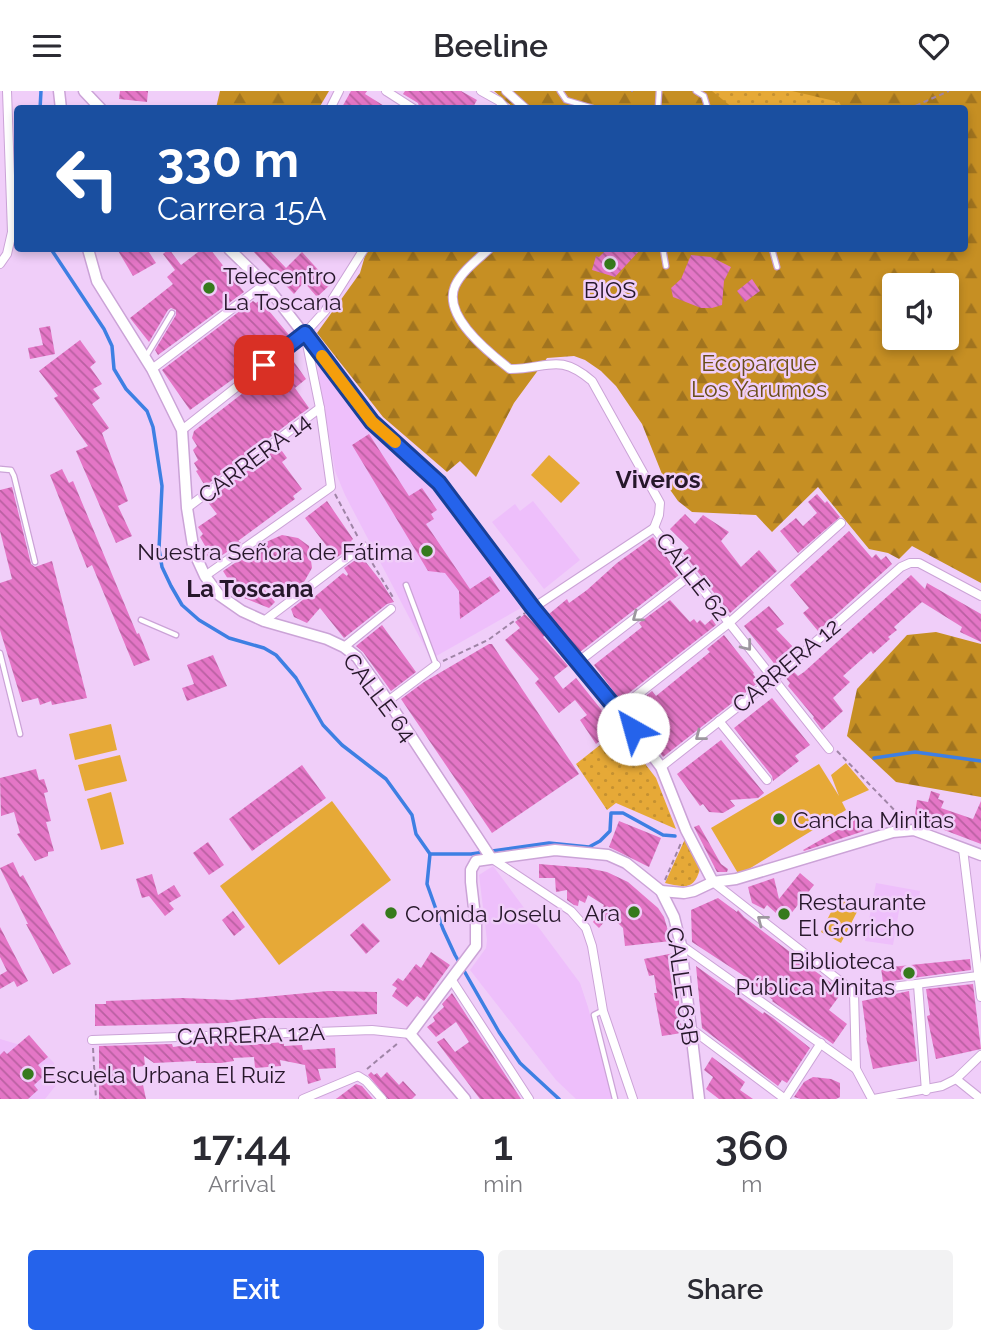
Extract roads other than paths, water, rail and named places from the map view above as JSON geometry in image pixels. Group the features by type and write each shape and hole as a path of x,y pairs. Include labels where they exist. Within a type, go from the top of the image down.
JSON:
{"street":[{"path":"0,264 6,254 12,232 7,91"},
{"path":"84,91 97,105"},
{"path":"386,91 408,105"},
{"path":"481,91 502,105"},
{"path":"506,91 522,105"},
{"name":"CALLE 64","path":"89,252 97,281 152,369 182,430 187,508 194,552 205,576 219,595 242,611 264,621 327,639 344,646 357,657 491,858 571,911 586,928 592,946 603,1011 633,1099"},
{"path":"232,252 265,284 372,422 439,483 533,608 661,767 686,829 713,882 855,992 978,977"},
{"path":"182,430 305,333 325,311 362,252"},
{"name":"CALLE 62","path":"486,252 462,274 454,289 454,308 459,321 510,369 565,363 592,381 660,503 654,528 829,749"},
{"path":"152,369 265,284"},
{"path":"205,576 331,487 320,408 305,333"},
{"name":"CARRERA 14","path":"187,508 320,408"},
{"path":"618,711 729,623 841,523"},
{"path":"533,608 654,528"},
{"path":"264,621 363,546"},
{"name":"CARRERA 12","path":"661,767 773,679 901,567 919,563 981,596"},
{"path":"578,662 691,575"},
{"path":"344,646 391,609"},
{"path":"388,701 436,665"},
{"path":"719,721 766,780"},
{"path":"661,891 694,891 713,882 736,879 893,832 914,830 981,855"},
{"path":"963,849 981,997"},
{"name":"CALLE 63B","path":"491,858 555,850 608,855 626,863 661,891 674,917 681,945 699,1099"},
{"path":"466,1099 410,1034 476,946 471,870 476,860 491,858"},
{"path":"681,945 856,1069 873,1099 926,1091 956,1079 981,1055"},
{"path":"454,975 529,1099"},
{"path":"918,985 926,1091"},
{"path":"855,992 856,1069"},
{"path":"690,1028 785,1099 821,1043"},
{"name":"CARRERA 12A","path":"92,1040 372,1030 410,1034"},
{"path":"303,1099 358,1076 382,1099"},
{"path":"956,1079 981,1099"}],"lane":[{"path":"560,91 566,100 583,105"},
{"path":"696,91 704,96 707,105"},
{"path":"664,252 666,266"},
{"path":"773,252 777,267"},
{"path":"145,358 172,313"},
{"path":"0,469 11,470 14,476 36,562"},
{"path":"406,585 436,665"},
{"path":"141,620 176,635"},
{"path":"0,653 20,734"},
{"path":"603,1011 594,1015 615,1099"}],"waterway":[{"path":"40,105 41,91"},
{"path":"53,252 104,329 112,346 114,369 126,389 147,411 153,427 162,486 159,549 162,567 182,605 199,620 229,638 264,648 276,655 296,678 323,725 342,745 386,779 412,815 416,834 430,854 427,884 455,955 520,1063 559,1099"},
{"path":"874,758 915,752 981,761"},
{"path":"430,854 471,854 549,843 589,847 610,831 611,813 623,813 663,835 675,836"}],"place":[{"name":"BIOS","path":"610,264"},
{"name":"Telecentro La Toscana","path":"209,288"},
{"name":"Nuestra Señora de Fátima","path":"427,551"},
{"name":"Cancha Minitas","path":"779,819"},
{"name":"Ara","path":"634,912"},
{"name":"Comida Joselu","path":"391,913"},
{"name":"Restaurante El Gorricho","path":"784,914"},
{"name":"Biblioteca Pública Minitas","path":"909,973"},
{"name":"Escuela Urbana El Ruiz","path":"28,1074"}],"district":[{"name":"Viveros","path":"658,479"},
{"name":"La Toscana","path":"250,588"}],"park label":[{"name":"Ecoparque Los Yarumos","path":"759,375"}]}
